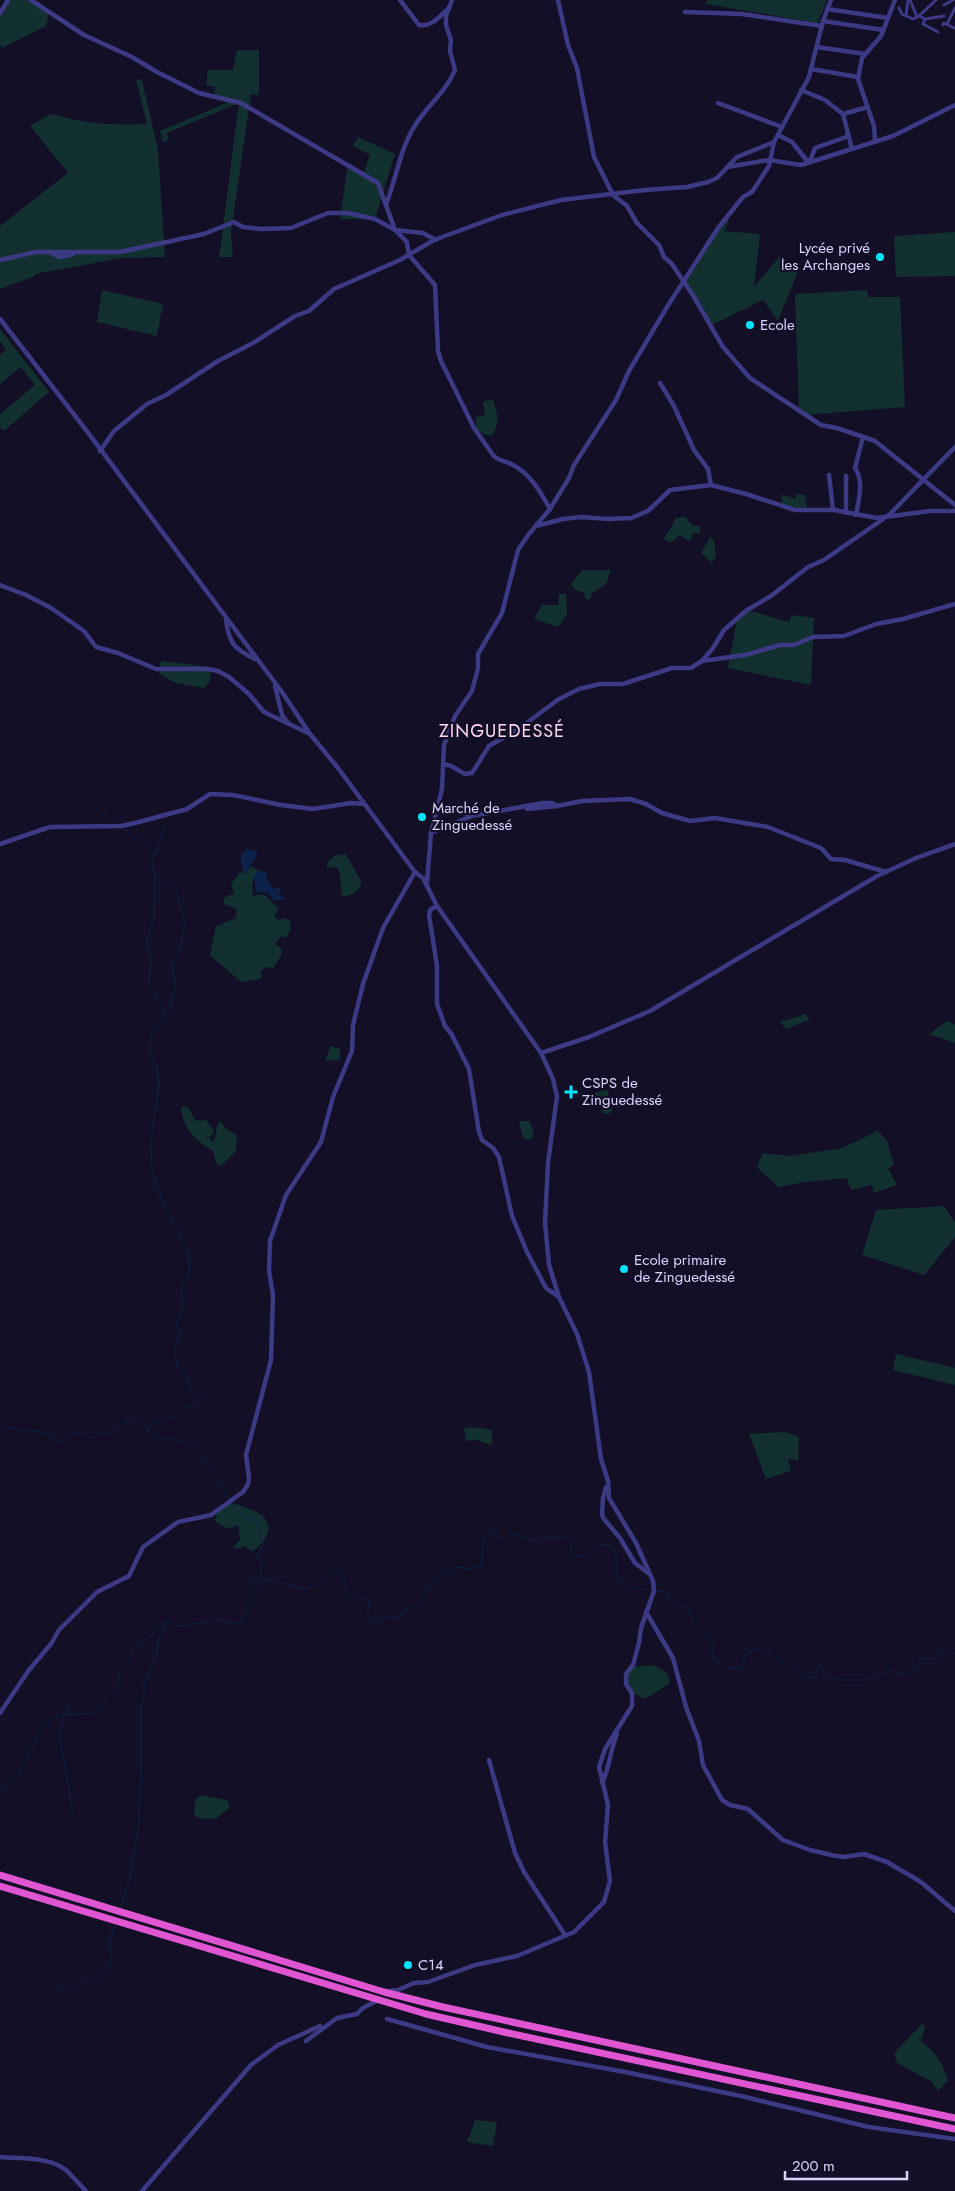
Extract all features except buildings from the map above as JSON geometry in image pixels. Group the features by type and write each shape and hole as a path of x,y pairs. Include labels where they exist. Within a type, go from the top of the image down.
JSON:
{"highway":[{"path":"0,1875 384,1992 512,2023 955,2118"},
{"path":"0,1886 378,2000 518,2035 955,2129"}],"street":[{"path":"0,13 8,0"},
{"path":"31,0 84,35 132,57 199,93 241,103 380,185 396,230 406,242 409,256 435,285 438,351 448,378 474,428 496,458 512,464 528,477 539,489 550,509"},
{"path":"400,0 419,24 425,26 435,21 449,8"},
{"path":"386,206 394,178 414,127 450,80 455,70 450,51 450,35 446,26 452,0"},
{"path":"558,0 568,45 577,68 594,157 613,195 627,206 637,223 659,245 664,257 684,280 723,347 750,378 821,425 875,441 955,505"},
{"path":"427,883 431,833 442,789 444,745 455,716 472,692 478,668 478,654 502,614 518,550 550,509 586,444 616,400 629,371 684,280 718,228 743,197 752,192 769,166 774,142 811,69 830,0"},
{"path":"875,141 874,126 858,77 862,58 883,30 895,0"},
{"path":"899,8 902,14 913,19 936,0"},
{"path":"944,5 953,0"},
{"path":"907,1 918,16 925,19 944,16"},
{"path":"906,16 907,1"},
{"path":"953,26 945,24 955,8"},
{"path":"827,10 888,18"},
{"path":"685,12 742,14 883,30"},
{"path":"925,19 923,24 938,32"},
{"path":"817,47 865,54"},
{"path":"811,69 858,77"},
{"path":"801,90 825,100 843,114 852,149"},
{"path":"718,103 782,127"},
{"path":"727,167 769,160 801,165 893,136 955,105"},
{"path":"843,114 868,107"},
{"path":"778,135 792,142 809,162"},
{"path":"809,162 815,148 848,136"},
{"path":"100,451 114,431 147,404 166,395 218,361 253,343 295,316 309,311 334,289 361,279 409,256 436,240 502,215 561,200 687,187 708,182 717,178 744,153 774,142"},
{"path":"0,260 48,252 120,252 152,247 179,238 204,234 234,222 243,227 260,230 292,228 332,213 365,216 396,230 423,233 436,240"},
{"path":"0,319 257,659 310,734 338,768 415,872 427,883 437,906 541,1054 553,1079 557,1096 548,1163 545,1223 548,1259 559,1297 576,1334 589,1372 601,1459 608,1484 609,1498 636,1543 653,1581 654,1590 646,1612 633,1665 626,1674 626,1684 632,1693 632,1706 605,1749 599,1767 608,1805 605,1842 610,1881 604,1902 574,1932 517,1956 475,1965 398,1990 384,1992 378,2000 363,2008 357,2014 336,2018 306,2041"},
{"path":"660,383 674,406 694,450 708,468 710,485"},
{"path":"856,515 860,475 855,468 863,437"},
{"path":"443,764 465,774 472,773 488,746 520,728 559,699 579,689 600,684 623,684 672,668 691,668 702,661 724,630 754,604 772,596 808,568 824,560 889,515 955,448"},
{"path":"829,475 833,510"},
{"path":"846,476 846,513"},
{"path":"536,526 563,519 581,517 631,518 648,511 670,490 710,485 746,494 795,510 833,510 877,518 930,511 955,511"},
{"path":"0,585 26,595 51,608 84,632 96,647 118,653 156,668 208,669 218,671 229,677 249,694 264,712 310,734"},
{"path":"702,661 745,655 771,647 794,645 821,636 844,636 876,624 903,619 955,604"},
{"path":"226,618 230,639 236,648 257,659"},
{"path":"274,682 282,715 289,724"},
{"path":"0,844 50,827 121,826 139,822 187,808 210,794 233,795 281,805 313,809 351,803 365,804"},
{"path":"431,833 472,816 543,803 552,803 558,806 582,800 630,799 646,804 662,813 690,821 715,818 756,824 820,848 831,860 845,860 886,872"},
{"path":"438,805 472,816"},
{"path":"541,1054 589,1037 650,1011 886,872 955,844"},
{"path":"0,1713 28,1670 51,1644 60,1630 97,1592 129,1576 143,1547 178,1522 211,1515 243,1492 248,1484 250,1478 246,1456 270,1360 273,1295 269,1271 270,1241 286,1195 321,1142 333,1098 352,1051 353,1025 363,984 383,928 415,872"},
{"path":"437,906 430,910 429,915 437,966 437,1004 444,1026 452,1035 469,1068 479,1132 482,1140 493,1148 499,1157 512,1216 520,1238 546,1288 559,1297"},
{"path":"608,1484 603,1498 602,1515 620,1538 635,1563 648,1573"},
{"path":"646,1612 673,1658 686,1707 699,1741 703,1765 722,1800 730,1805 748,1809 783,1840 810,1850 836,1856 844,1857 864,1854 887,1862 921,1882 955,1912"},
{"path":"602,1783 608,1771 613,1744 620,1726"},
{"path":"489,1760 515,1853 524,1872 565,1935"},
{"path":"387,2019 487,2047 635,2074 741,2096 870,2127 955,2140"},
{"path":"142,2191 251,2066 278,2045 320,2026"},
{"path":"0,2157 38,2160 59,2166 67,2171 86,2191"}],"green space":[{"path":"8,0 31,0 49,12 46,26 2,48 0,45 0,13"},
{"path":"707,0 827,0 818,23 705,4"},
{"path":"237,50 259,50 259,95 251,94 231,233 233,257 219,257 239,103 167,133 169,140 163,142 160,131 231,101 214,95 215,87 206,85 208,70 233,70"},
{"path":"136,79 142,80 158,150 165,257 122,258 35,274 35,276 0,289 0,226 68,173 30,126 50,114 98,123 121,125 147,124"},
{"path":"358,137 395,154 375,219 340,219 348,163 364,172 370,155 353,146"},
{"path":"726,218 729,221 724,231 760,234 754,287 780,256 799,269 778,321 763,300 710,326 684,280"},
{"path":"955,232 955,276 896,277 894,236"},
{"path":"102,290 163,304 157,336 97,322"},
{"path":"867,290 868,297 900,297 905,407 805,415 799,411 795,294"},
{"path":"0,329 49,392 4,431 0,428 0,414 35,385 21,367 0,384 0,355 6,350 0,342"},
{"path":"492,399 498,418 491,436 476,431 476,417 485,415 483,402"},
{"path":"796,494 805,495 807,510 782,507 781,495 796,499"},
{"path":"685,517 693,526 700,526 700,533 693,533 691,540 688,541 679,535 671,543 664,539 675,518"},
{"path":"710,537 714,540 716,556 712,563 701,553"},
{"path":"582,570 611,570 606,584 591,594 592,598 587,600 583,592 575,590 571,584"},
{"path":"559,594 566,594 567,615 558,627 534,619 542,605 558,605"},
{"path":"747,610 789,622 792,615 814,618 811,685 728,668 737,619"},
{"path":"161,661 211,667 210,681 204,688 176,683 159,674"},
{"path":"346,854 362,883 355,893 343,897 337,867 327,868 327,863 334,856"},
{"path":"250,866 259,870 253,882 253,896 265,895 279,908 274,916 279,920 285,918 290,921 291,929 286,938 281,936 275,944 281,948 282,954 273,968 265,967 260,973 262,976 260,979 241,982 210,955 216,926 236,918 237,909 224,904 224,898 234,893 231,884 240,872 246,874"},
{"path":"806,1014 809,1020 786,1029 780,1022"},
{"path":"947,1021 955,1025 955,1043 929,1034"},
{"path":"331,1046 340,1049 340,1060 325,1061"},
{"path":"608,1091 612,1109 611,1113 605,1114 602,1112 600,1102 595,1100 595,1093"},
{"path":"187,1106 196,1121 206,1120 214,1131 209,1139 214,1142 218,1123 221,1122 226,1129 237,1135 236,1151 221,1166 216,1163 213,1151 195,1138 187,1128 181,1107"},
{"path":"521,1121 529,1121 534,1132 532,1138 528,1140 523,1138 519,1123"},
{"path":"878,1131 887,1141 894,1165 888,1168 897,1185 874,1193 872,1185 851,1190 847,1178 778,1187 757,1167 763,1153 790,1156 842,1148"},
{"path":"944,1206 955,1223 955,1237 924,1275 862,1255 876,1210"},
{"path":"896,1354 955,1368 955,1385 893,1370"},
{"path":"473,1427 492,1431 492,1443 490,1445 477,1440 466,1441 464,1428"},
{"path":"786,1432 799,1437 798,1460 788,1459 791,1471 766,1479 749,1434"},
{"path":"228,1502 257,1512 267,1522 266,1537 253,1552 244,1546 237,1549 233,1547 241,1539 238,1534 240,1531 237,1525 228,1528 215,1521 217,1513"},
{"path":"651,1665 664,1671 670,1683 645,1699 636,1695 628,1688 626,1674 632,1667"},
{"path":"202,1795 226,1800 229,1808 217,1818 202,1819 195,1816 196,1799"},
{"path":"922,2024 925,2026 921,2041 938,2058 948,2080 938,2091 932,2082 897,2063 894,2053"},
{"path":"475,2120 497,2122 493,2146 467,2142"}],"water":[{"path":"246,849 254,850 258,854 246,874 244,874 241,858"},
{"path":"259,870 266,872 266,877 274,889 280,888 281,891 278,895 285,898 285,900 274,900 268,893 256,892 254,876"}],"waterway":[{"path":"97,809 119,824"},
{"path":"122,827 149,847 154,856 152,863 155,874 176,891 185,924 180,949 172,964 176,987 172,997 171,1009 153,1029 149,1050 157,1067 159,1085 152,1130 151,1163 154,1178 164,1205 187,1249 188,1276 181,1287 183,1306 176,1326 181,1332 175,1348 177,1366 184,1372 192,1391 201,1397 202,1401 198,1405 187,1406 179,1416 167,1418 149,1427 148,1432 159,1438 182,1441 193,1445 229,1498"},
{"path":"154,856 165,827"},
{"path":"155,875 154,918 146,943 151,957 149,985 163,1009 163,1019"},
{"path":"0,1424 4,1427 46,1433 52,1435 54,1441 61,1443 70,1435 76,1433 109,1433 132,1418 143,1425 148,1431"},
{"path":"231,1502 239,1512 257,1522 263,1546 257,1556 262,1563 261,1575 268,1580"},
{"path":"0,1792 20,1773 42,1728 55,1717 94,1713 118,1685 120,1669 127,1663 136,1646 150,1636 161,1624 166,1622 180,1626 217,1620 240,1624 250,1602 259,1591 251,1585 250,1580 253,1578 262,1583 270,1580 306,1590 328,1574 338,1574 344,1579 347,1593 370,1602 367,1616 371,1622 381,1621 391,1616 399,1618 401,1614 416,1605 432,1580 458,1567 469,1569 481,1566 484,1540 490,1533 496,1532 496,1536 500,1539 512,1534 534,1540 564,1536 570,1541 572,1554 579,1557 600,1545 609,1545 615,1552 619,1579 625,1585 643,1590 651,1590"},
{"path":"655,1591 666,1592 672,1604 689,1610 694,1625 714,1644 712,1658 728,1667 741,1668 745,1664 743,1661 745,1655 757,1648 813,1679 816,1676 816,1669 821,1665 823,1666 823,1673 834,1679 869,1680 888,1671 907,1674 910,1670 917,1669 920,1659 938,1659 938,1653 940,1652 955,1654"},
{"path":"121,1907 130,1877 138,1831 141,1770 141,1707 145,1695 143,1688 157,1653 158,1641 166,1623"},
{"path":"67,1713 72,1700"},
{"path":"63,1716 63,1724 59,1732 73,1813"},
{"path":"0,1787 6,1785"},
{"path":"56,1991 100,1976 109,1966 112,1955 109,1942 115,1926"}],"place":[{"name":"Lycée privé les Archanges","path":"880,257"},
{"name":"Ecole","path":"750,325"},
{"name":"Marché de Zinguedessé","path":"422,817"},
{"name":"CSPS de Zinguedessé","path":"571,1092"},
{"name":"Ecole primaire de Zinguedessé","path":"624,1269"},
{"name":"C14","path":"408,1965"}],"district":[{"name":"ZINGUEDESSÉ","path":"502,731"}]}
